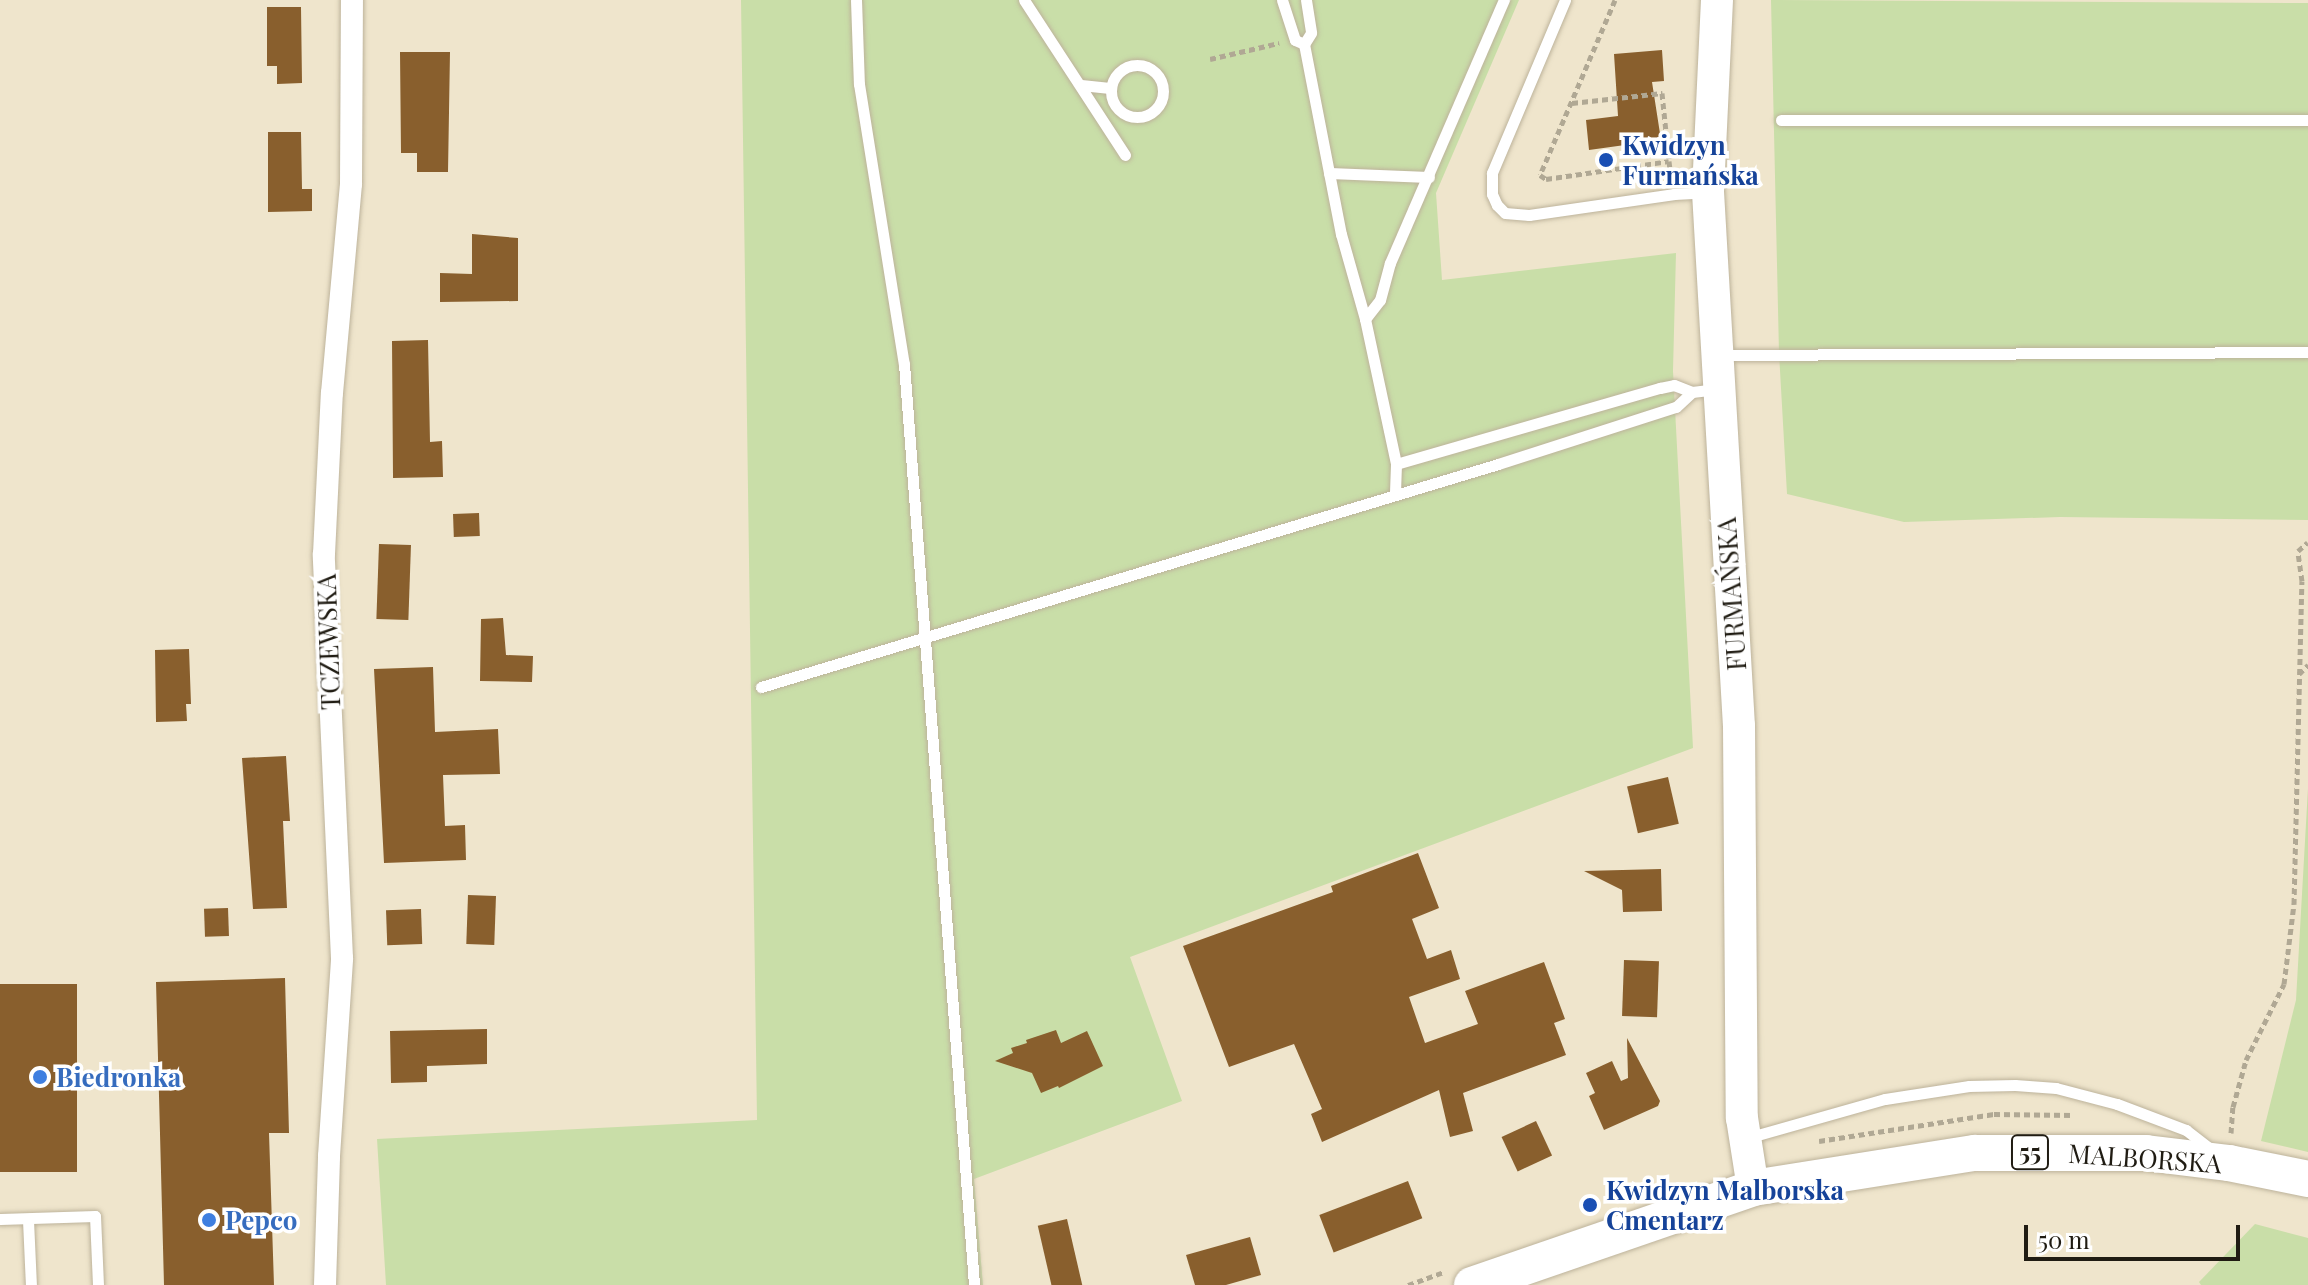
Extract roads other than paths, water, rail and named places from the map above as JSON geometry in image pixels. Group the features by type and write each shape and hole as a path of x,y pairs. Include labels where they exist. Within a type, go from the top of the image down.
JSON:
{"main road":[{"name":"MALBORSKA","path":"1472,1285 1753,1188 1975,1153 2146,1153 2229,1163 2308,1179"}],"street":[{"name":"TCZEWSKA","path":"325,1285 329,1156 342,958 324,554 332,393 351,184 352,0"},
{"name":"FURMAŃSKA","path":"1717,0 1708,192 1716,355 1704,391 1739,726 1743,1139 1753,1188"}],"lane":[{"path":"856,0 859,84 904,364 974,1285"},
{"path":"1024,0 1125,155"},
{"path":"1282,0 1299,42 1341,234 1365,319 1396,464 1395,495"},
{"path":"1299,42 1311,33 1306,0"},
{"path":"1365,319 1380,300 1390,263 1504,0"},
{"path":"1565,0 1492,173 1492,194 1497,205 1505,213 1529,215 1708,192"},
{"path":"1138,65 1150,68 1159,76 1164,89 1162,101 1154,112 1143,117 1130,117 1119,111 1112,100 1110,88 1115,76 1125,67 1138,65"},
{"path":"1081,85 1110,88"},
{"path":"1781,120 2308,120"},
{"path":"1329,173 1429,177"},
{"path":"1716,355 2308,352"},
{"path":"1396,464 1660,388 1674,385 1704,391"},
{"path":"761,687 927,639 1676,407 1704,391"},
{"path":"1743,1139 1885,1099 1969,1086 2029,1086 2056,1088 2117,1104 2186,1130 2229,1163"},
{"path":"0,1219 95,1216 98,1285"},
{"path":"28,1220 31,1285"}],"place":[{"name":"Kwidzyn Furmańska","path":"1606,160"},
{"name":"Biedronka","path":"40,1077"},
{"name":"Kwidzyn Malborska Cmentarz","path":"1590,1205"},
{"name":"Pepco","path":"209,1220"}]}
